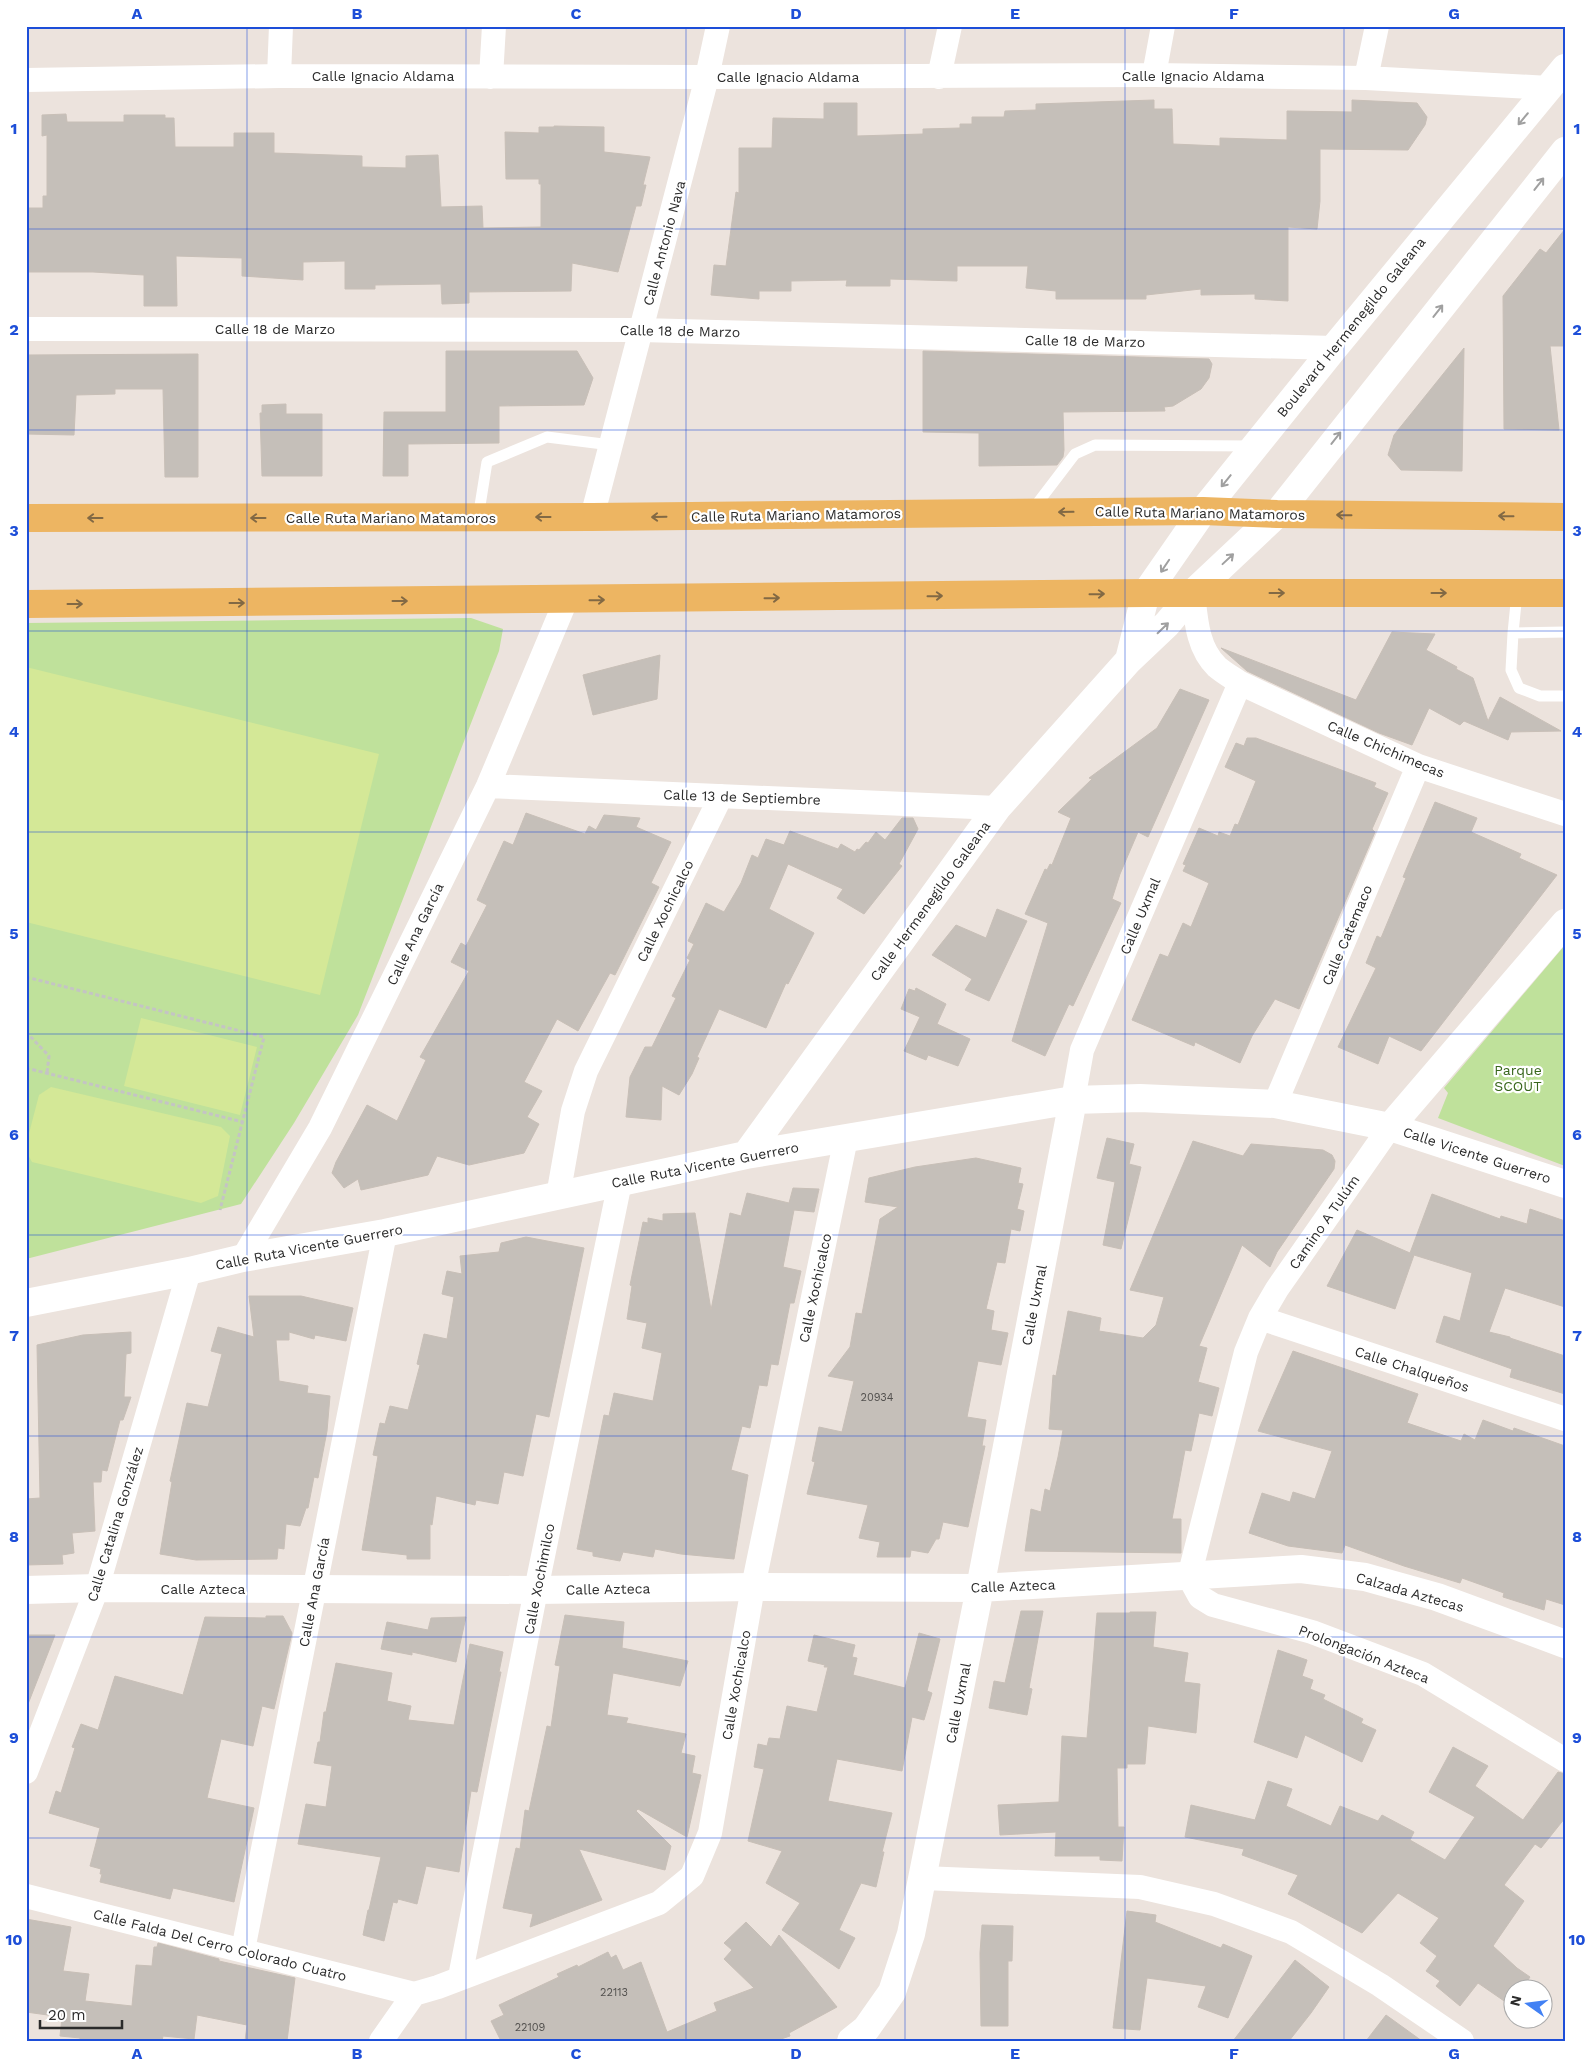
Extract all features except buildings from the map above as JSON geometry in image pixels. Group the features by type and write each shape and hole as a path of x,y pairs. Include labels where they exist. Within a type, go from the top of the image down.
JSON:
{"main road":[{"name":"Boulevard Hermenegildo Galeana","path":"1146,593 1203,511 1254,446 1557,78"},
{"path":"1193,593 1277,514 1565,151"},
{"name":"Calle Ruta Mariano Matamoros","path":"26,518 478,518 1203,511 1277,514 1561,513"},
{"path":"26,604 1146,593 1565,594"},
{"name":"Calle Hermenegildo Galeana","path":"1129,660 1146,593"},
{"name":"Calle Hermenegildo Galeana","path":"746,1155 997,808 1129,660 1167,624 1193,593"},
{"name":"Camino A Tulúm","path":"1390,1127 1565,923"},
{"name":"Calle Ruta Vicente Guerrero","path":"26,1303 189,1271 243,1258 385,1233 746,1155 1073,1100 1140,1098 1275,1104 1390,1127"},
{"name":"Calle Uxmal","path":"851,2041 866,2029 892,1992 911,1934 980,1588 1073,1100"},
{"name":"Calle Vicente Guerrero","path":"1390,1127 1565,1184"},
{"name":"Calzada Aztecas","path":"1190,1577 1301,1569 1365,1577 1437,1597 1565,1644"},
{"name":"Calle Azteca","path":"26,1590 97,1588 536,1590 980,1588 1190,1577"}],"street":[{"path":"279,76 281,26"},
{"path":"492,77 494,26"},
{"name":"Calle Antonio Nava","path":"592,517 708,77 718,26"},
{"path":"939,77 950,26"},
{"path":"1154,76 1162,26"},
{"path":"1366,78 1377,26"},
{"name":"Calle Ignacio Aldama","path":"26,80 279,76 1557,78"},
{"name":"Calle 18 de Marzo","path":"26,329 641,330 1334,348"},
{"path":"1193,593 1198,631 1206,652 1217,667 1240,683"},
{"name":"Calle Ana García","path":"243,1258 320,1128 488,786 566,600"},
{"name":"Calle Chichimecas","path":"1240,683 1418,766 1565,814"},
{"name":"Calle Uxmal","path":"1073,1100 1082,1050 1240,683"},
{"name":"Calle Catemaco","path":"1275,1104 1418,766"},
{"name":"Calle 13 de Septiembre","path":"488,786 997,808"},
{"name":"Calle Xochicalco","path":"558,1196 573,1111 586,1071 721,796"},
{"name":"Camino A Tulúm","path":"1190,1577 1246,1352 1260,1318 1277,1289 1390,1127"},
{"name":"Calle Xochicalco","path":"414,1994 438,1987 460,1977 659,1903 692,1876 710,1832 753,1588 846,1138"},
{"name":"Calle Xochimilco","path":"460,1977 536,1590 620,1182"},
{"name":"Calle Ana García","path":"243,1950 385,1233"},
{"name":"Calle Catalina González","path":"26,1772 97,1588 189,1271"},
{"name":"Calle Chalqueños","path":"1260,1318 1565,1419"},
{"name":"Prolongación Azteca","path":"1190,1577 1200,1596 1213,1605 1312,1632 1423,1674 1565,1760"},
{"path":"923,1878 1140,1887 1214,1904 1291,1932 1380,1985 1462,2041"},
{"name":"Calle Falda Del Cerro Colorado Cuatro","path":"26,1896 414,1994"},
{"path":"381,2041 414,1994"}],"lane":[{"path":"478,518 487,462 547,437 611,445"},
{"path":"1030,513 1075,454 1095,445 1254,446"},
{"path":"1517,593 1512,670 1519,688 1540,696 1565,696"},
{"path":"1513,633 1565,632"}],"path":[{"path":"26,977 264,1038 220,1210"},
{"path":"26,1032 49,1056 47,1073"},
{"path":"26,1068 243,1122"}],"green space":[{"path":"471,618 503,629 499,651 358,1015 294,1123 241,1204 26,1259 26,623"},
{"path":"26,667 379,754 320,995 26,922"},
{"name":"Parque SCOUT","path":"1565,945 1565,1166 1438,1118 1448,1093 1444,1088"},
{"path":"141,1018 257,1047 240,1115 124,1086"},
{"path":"51,1087 221,1127 230,1136 218,1196 201,1203 32,1162 26,1151 26,1145 39,1095"}]}
